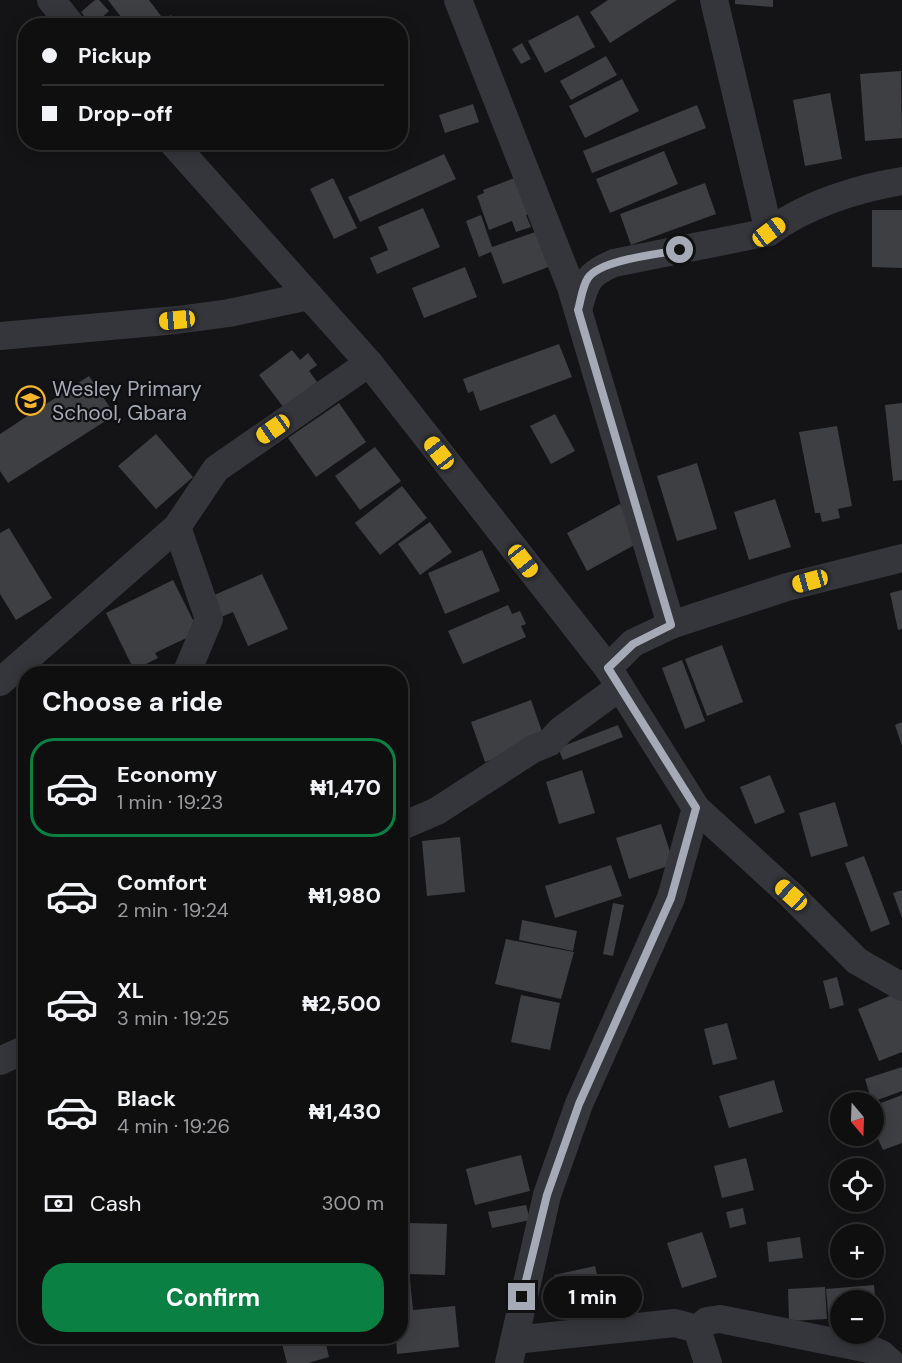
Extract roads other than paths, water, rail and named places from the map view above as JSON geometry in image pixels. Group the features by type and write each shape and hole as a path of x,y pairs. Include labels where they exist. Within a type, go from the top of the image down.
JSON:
{"street":[{"path":"51,0 66,18"},
{"path":"458,0 578,310 671,625"},
{"path":"714,0 769,232"},
{"path":"179,150 369,363 614,678 696,808 791,895 857,961 902,987"},
{"path":"578,310 587,279 595,271 604,267 769,232 790,216 856,190 902,181"},
{"path":"0,336 177,320 229,313 309,296"},
{"path":"18,666 177,527 216,469 369,363"},
{"path":"177,527 209,619 189,666"},
{"path":"408,824 437,811 533,749 550,742 614,678 633,644 671,625 787,587 902,558"},
{"path":"0,682 18,666"},
{"path":"696,808 671,898 579,1104 547,1195 511,1352 663,1323 697,1329 707,1322 720,1319 869,1349 881,1354 891,1363"},
{"path":"0,1061 18,1053"},
{"path":"697,1329 708,1363"}],"place":[{"name":"Wesley Primary School, Gbara","path":"31,401"}]}
